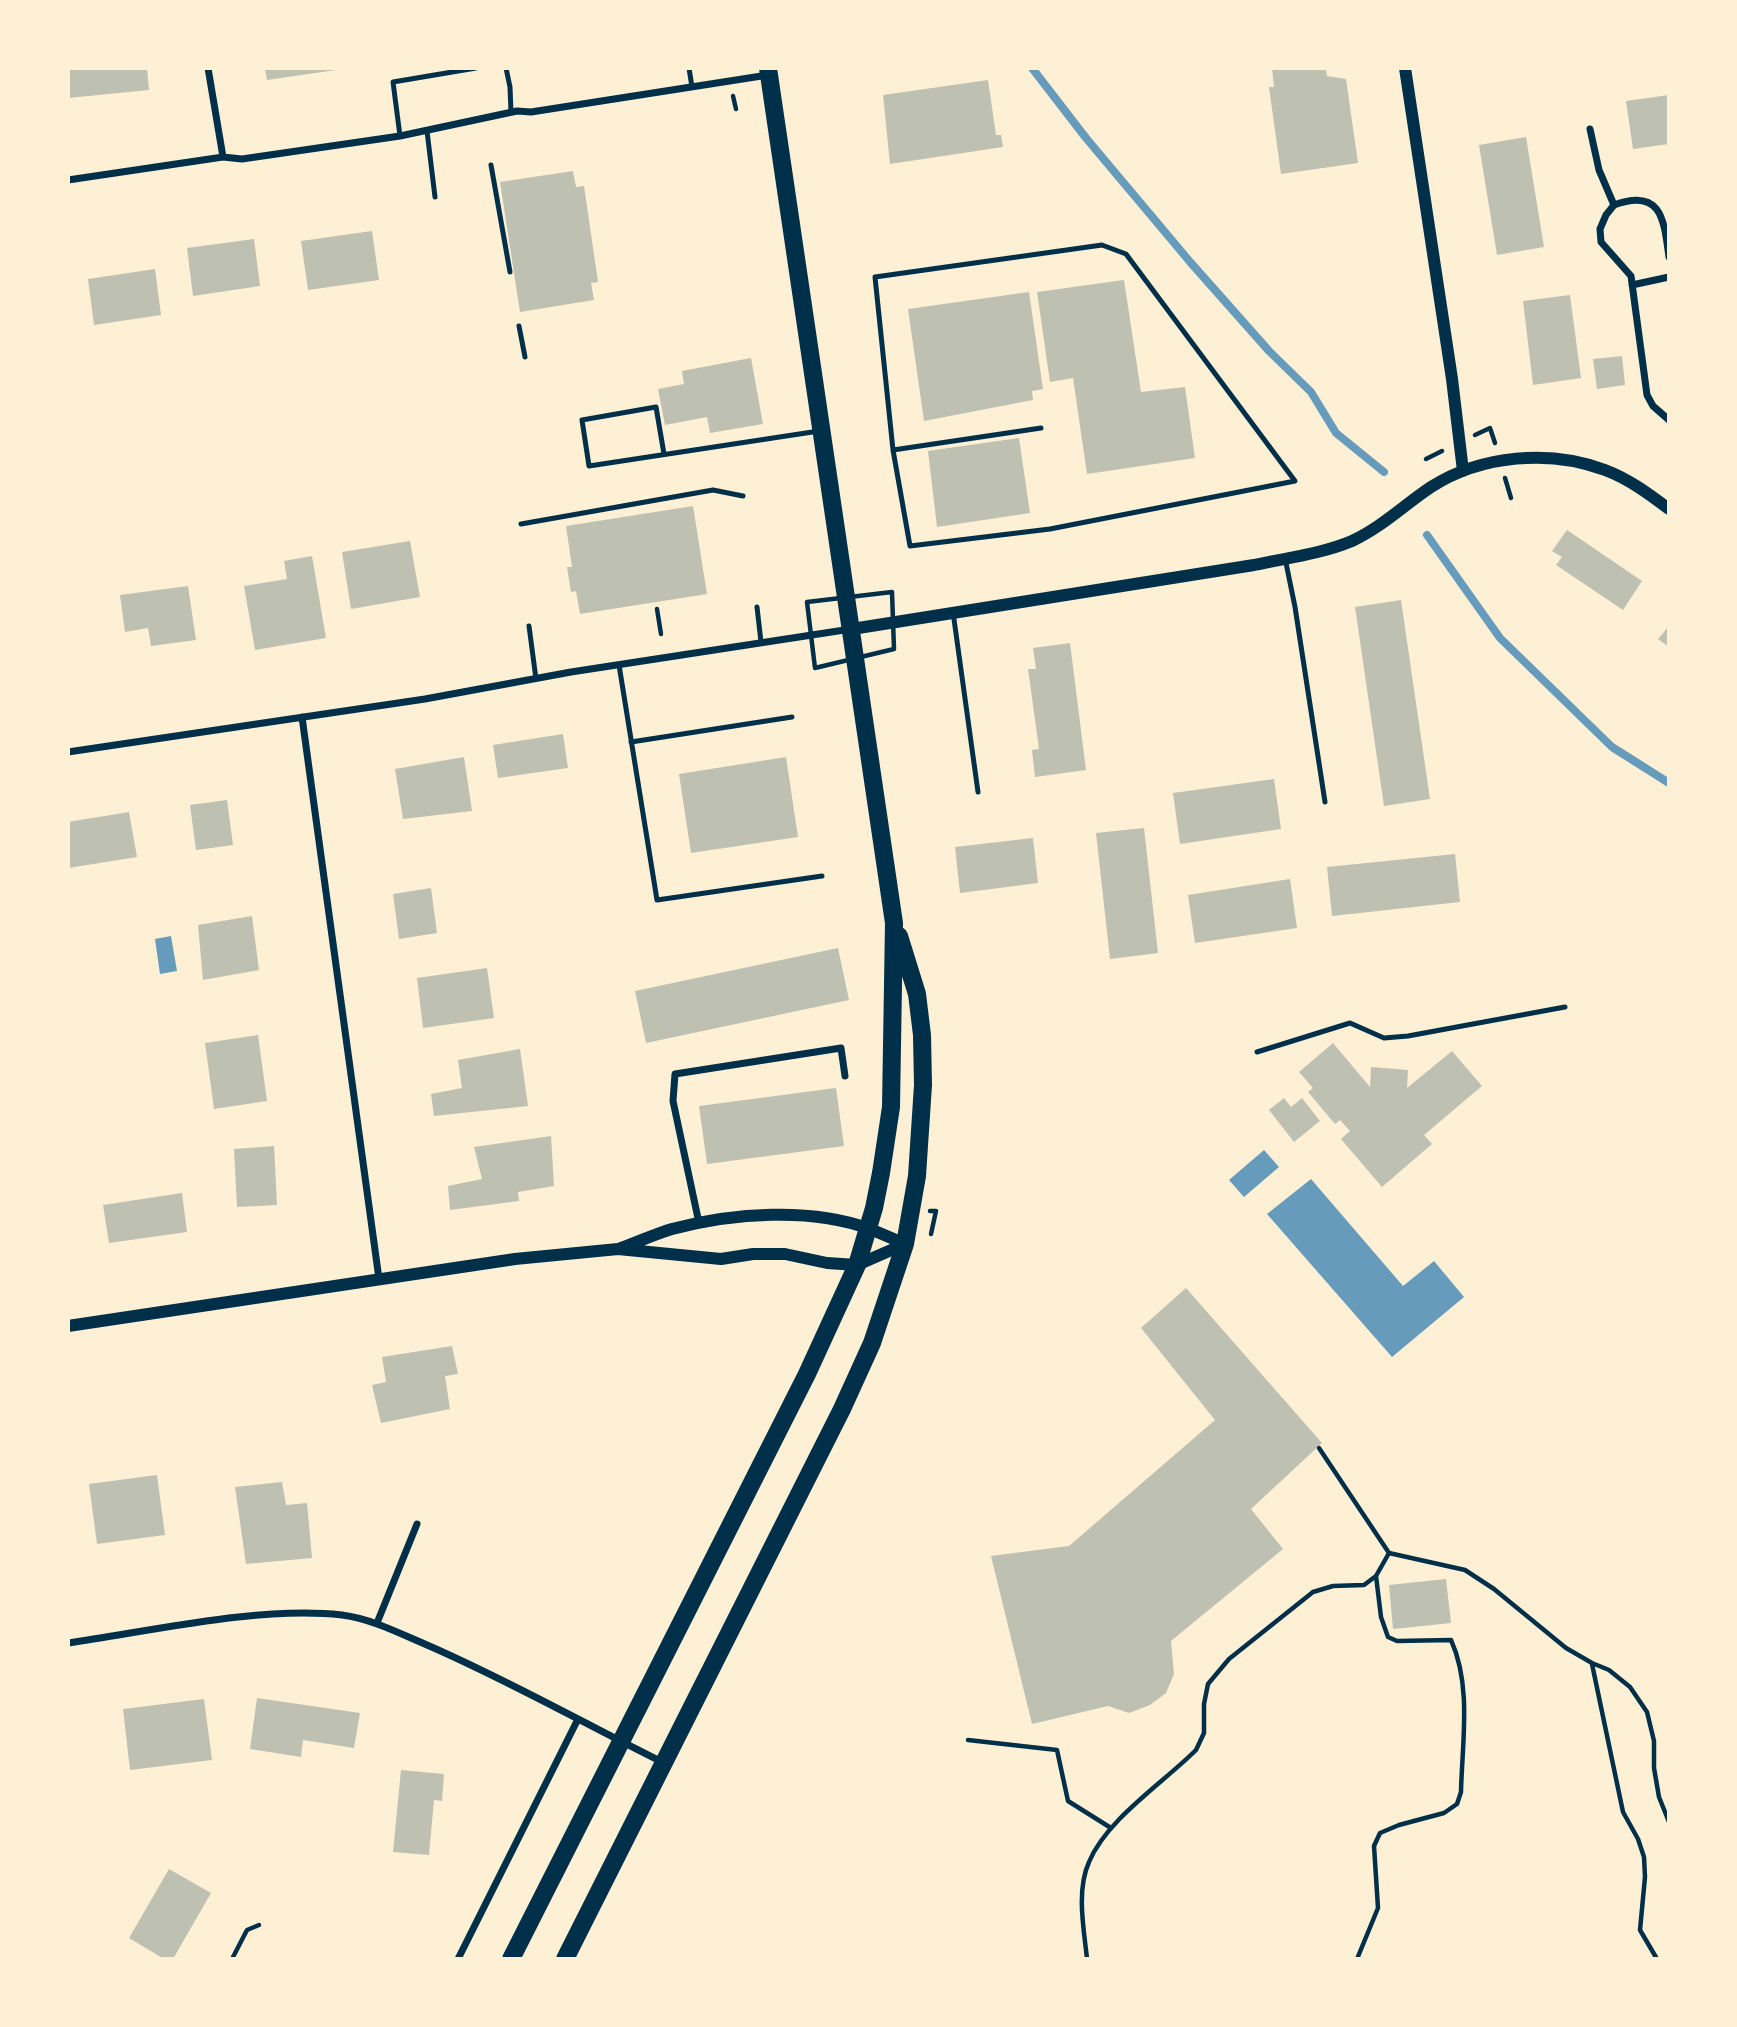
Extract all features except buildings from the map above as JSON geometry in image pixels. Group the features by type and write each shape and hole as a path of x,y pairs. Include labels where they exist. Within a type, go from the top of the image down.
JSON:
{"main road":[{"path":"512,1959 807,1374 857,1265 881,1173 891,1107 894,923 768,72"},
{"path":"565,1959 842,1409 872,1343 905,1244 916,1176 923,1085 922,1035 916,994 894,923"}],"street":[{"path":"208,68 223,157"},
{"path":"1405,68 1464,471"},
{"path":"68,180 223,157 242,159 427,131 511,113 692,87 768,72"},
{"path":"1590,129 1599,170 1614,205"},
{"path":"1669,257 1664,220 1658,209 1640,200 1625,201 1614,205 1606,215 1600,229 1601,242 1627,271 1632,285 1647,395 1653,406 1669,420"},
{"path":"1632,285 1669,278"},
{"path":"68,752 852,629 1316,552 1351,541 1382,525 1432,486 1464,471 1500,461 1523,458 1570,460 1605,470 1637,485 1669,509"},
{"path":"302,717 379,1279"},
{"path":"699,1224 673,1101 675,1074 841,1048 845,1076"},
{"path":"618,1249 671,1229 759,1215 822,1218 868,1228 905,1244"},
{"path":"68,1326 515,1259 618,1249 721,1259 753,1254 785,1254 827,1264 857,1265 905,1244"},
{"path":"376,1623 417,1524"},
{"path":"68,1643 233,1618 297,1614 343,1615 376,1623 458,1658 664,1763"},
{"path":"458,1959 578,1719"}],"lane":[{"path":"400,135 393,82 476,68"},
{"path":"506,68 511,113"},
{"path":"690,68 692,87"},
{"path":"427,131 435,197"},
{"path":"491,165 510,272"},
{"path":"1102,245 1126,254 1295,481 1050,529 909,546 893,450 875,277 1102,245"},
{"path":"519,326 525,357"},
{"path":"664,454 656,407 582,420 589,466 822,430"},
{"path":"893,450 1041,428"},
{"path":"522,524 713,490 743,496"},
{"path":"1285,558 1325,802"},
{"path":"757,607 761,642"},
{"path":"953,612 978,792"},
{"path":"529,626 536,679"},
{"path":"618,665 657,900 822,876"},
{"path":"631,742 792,717"},
{"path":"1257,1052 1350,1024 1384,1038 1565,1007"}],"path":[{"path":"657,609 661,634"},
{"path":"1319,1448 1389,1553 1465,1570 1494,1589 1566,1648 1609,1670 1630,1687 1647,1712 1654,1741 1654,1768 1659,1797 1669,1822"},
{"path":"1087,1959 1083,1894 1088,1863 1111,1828 1196,1750 1204,1733 1204,1704 1208,1684 1229,1659 1313,1592 1333,1586 1364,1585 1376,1576 1389,1553"},
{"path":"1357,1959 1378,1908 1374,1846 1380,1833 1399,1825 1444,1814 1457,1804 1461,1792 1464,1693 1456,1651 1451,1640 1397,1641 1388,1637 1381,1617 1376,1576"},
{"path":"1592,1663 1623,1812 1644,1857 1640,1930 1657,1959"},
{"path":"968,1740 1057,1750 1068,1801 1111,1828"},
{"path":"232,1959 247,1930 259,1925"}],"water":[{"path":"171,936 177,971 160,974 155,939"},
{"path":"1264,1150 1279,1167 1244,1197 1229,1180"},
{"path":"1311,1179 1403,1286 1434,1261 1464,1297 1392,1357 1267,1214"}],"waterway":[{"path":"1032,68 1086,138 1191,263 1269,351 1311,392 1336,433 1384,472"},
{"path":"1427,535 1500,638 1612,747 1669,783"}]}
